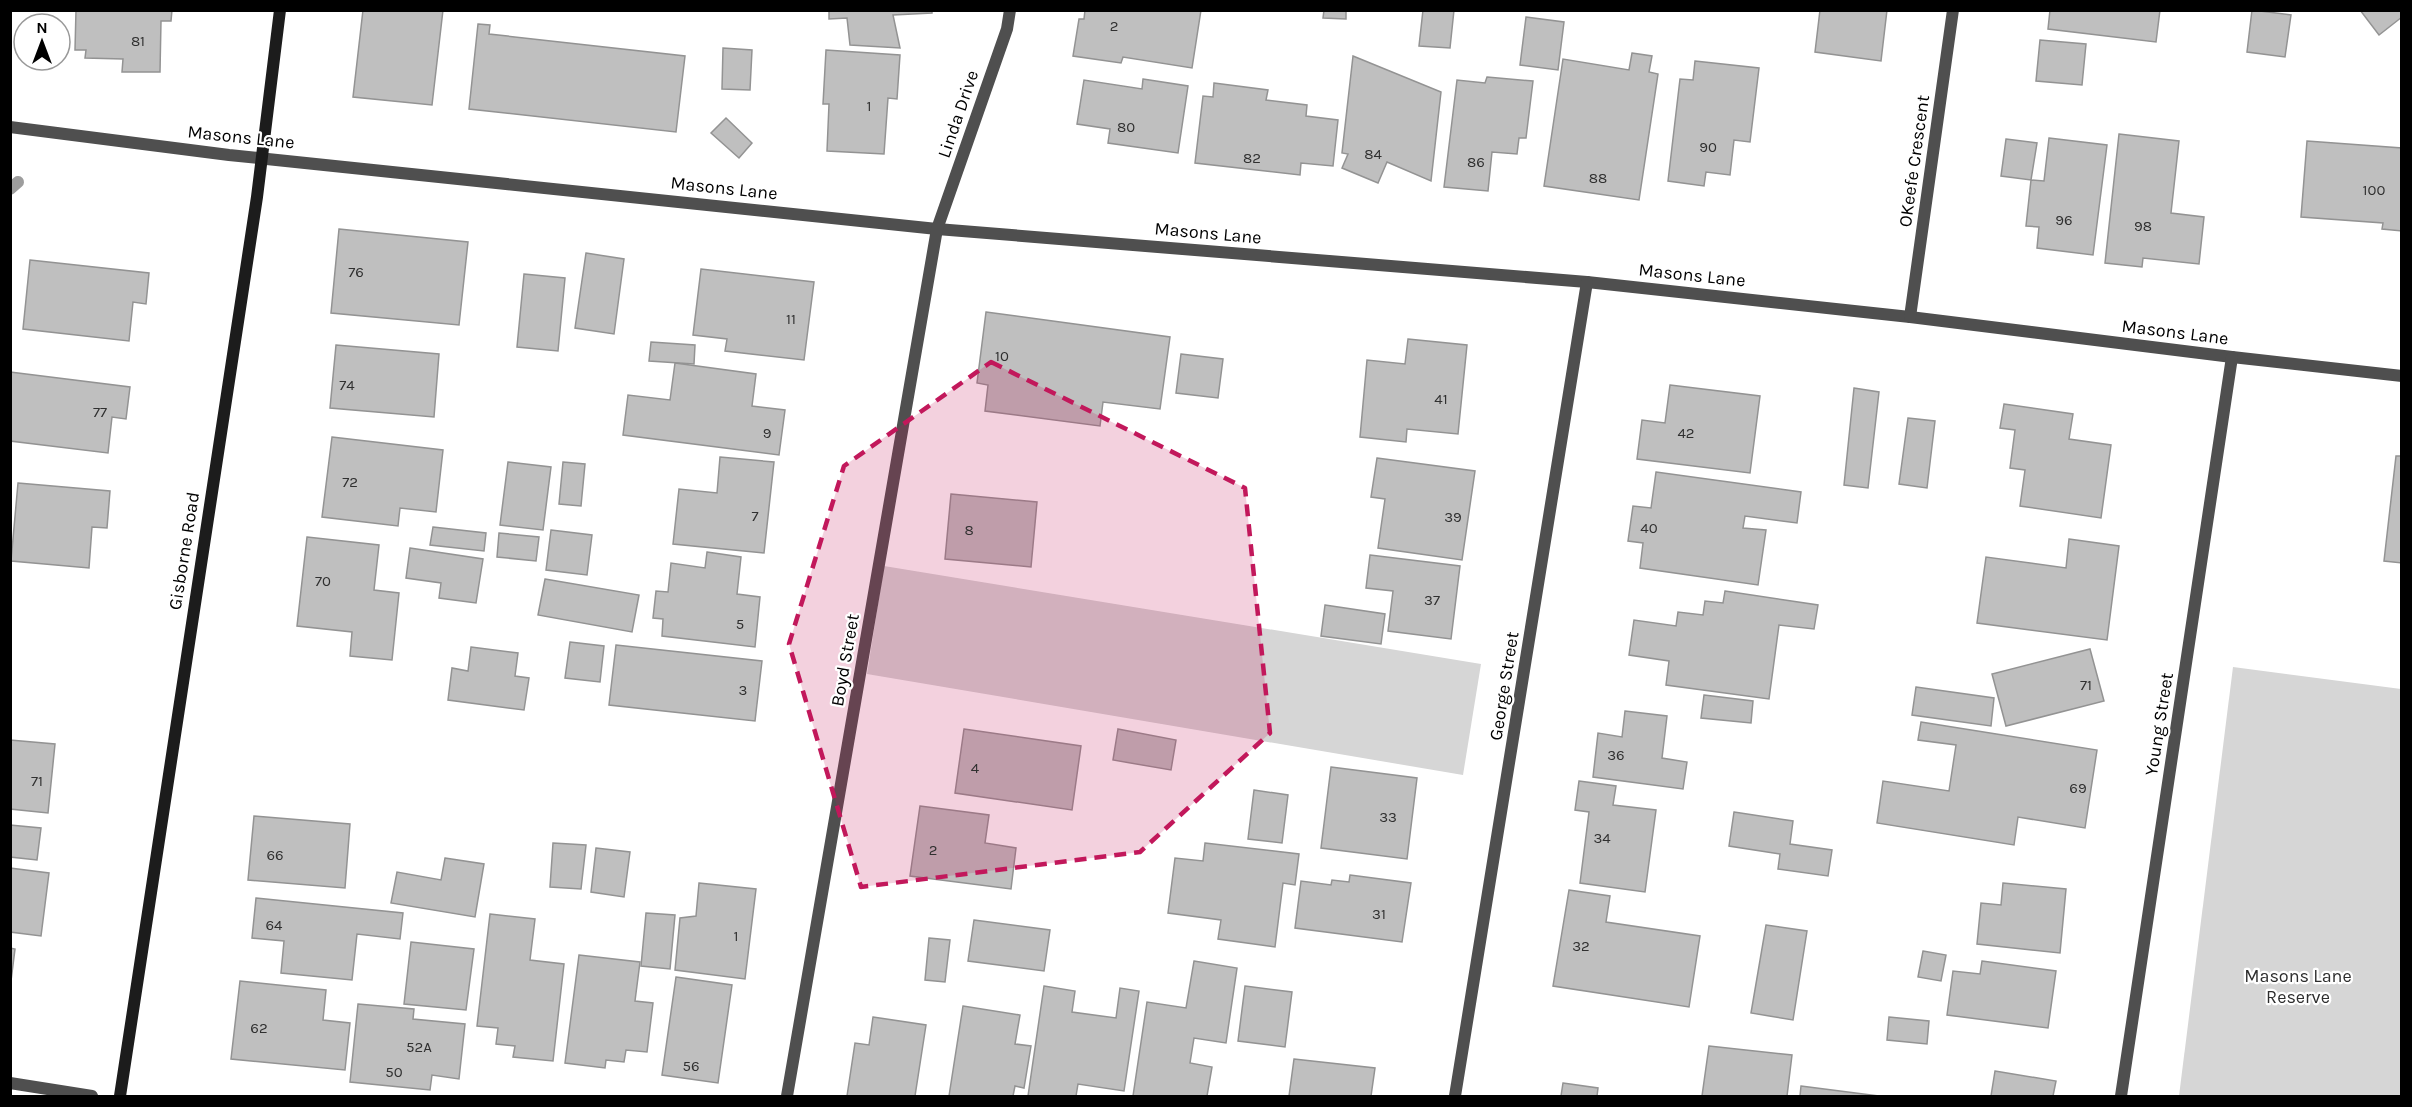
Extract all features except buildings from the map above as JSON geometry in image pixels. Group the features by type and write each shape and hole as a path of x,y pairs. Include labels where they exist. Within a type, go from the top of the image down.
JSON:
{"main road":[{"name":"Gisborne Road","path":"120,1096 261,158 280,10"}],"street":[{"name":"Linda Drive","path":"937,229 1007,29 1010,10"},
{"name":"OKeefe Crescent","path":"1910,317 1953,10"},
{"name":"Masons Lane","path":"10,127 261,158 937,229 1587,282 1910,317 2402,376"},
{"name":"Boyd Street","path":"787,1096 937,229"},
{"name":"George Street","path":"1455,1096 1587,282"},
{"name":"Young Street","path":"2121,1096 2232,357"},
{"path":"10,1083 92,1096"}],"highlighted area":[{"path":"991,362 1245,488 1270,733 1140,852 861,887 789,644 844,466"}],"green space":[{"path":"884,566 1481,664 1463,775 867,674"},
{"name":"Masons Lane Reserve","path":"2233,667 2401,689 2401,1096 2179,1096"}],"waterway":[{"path":"10,189 18,182"}]}
